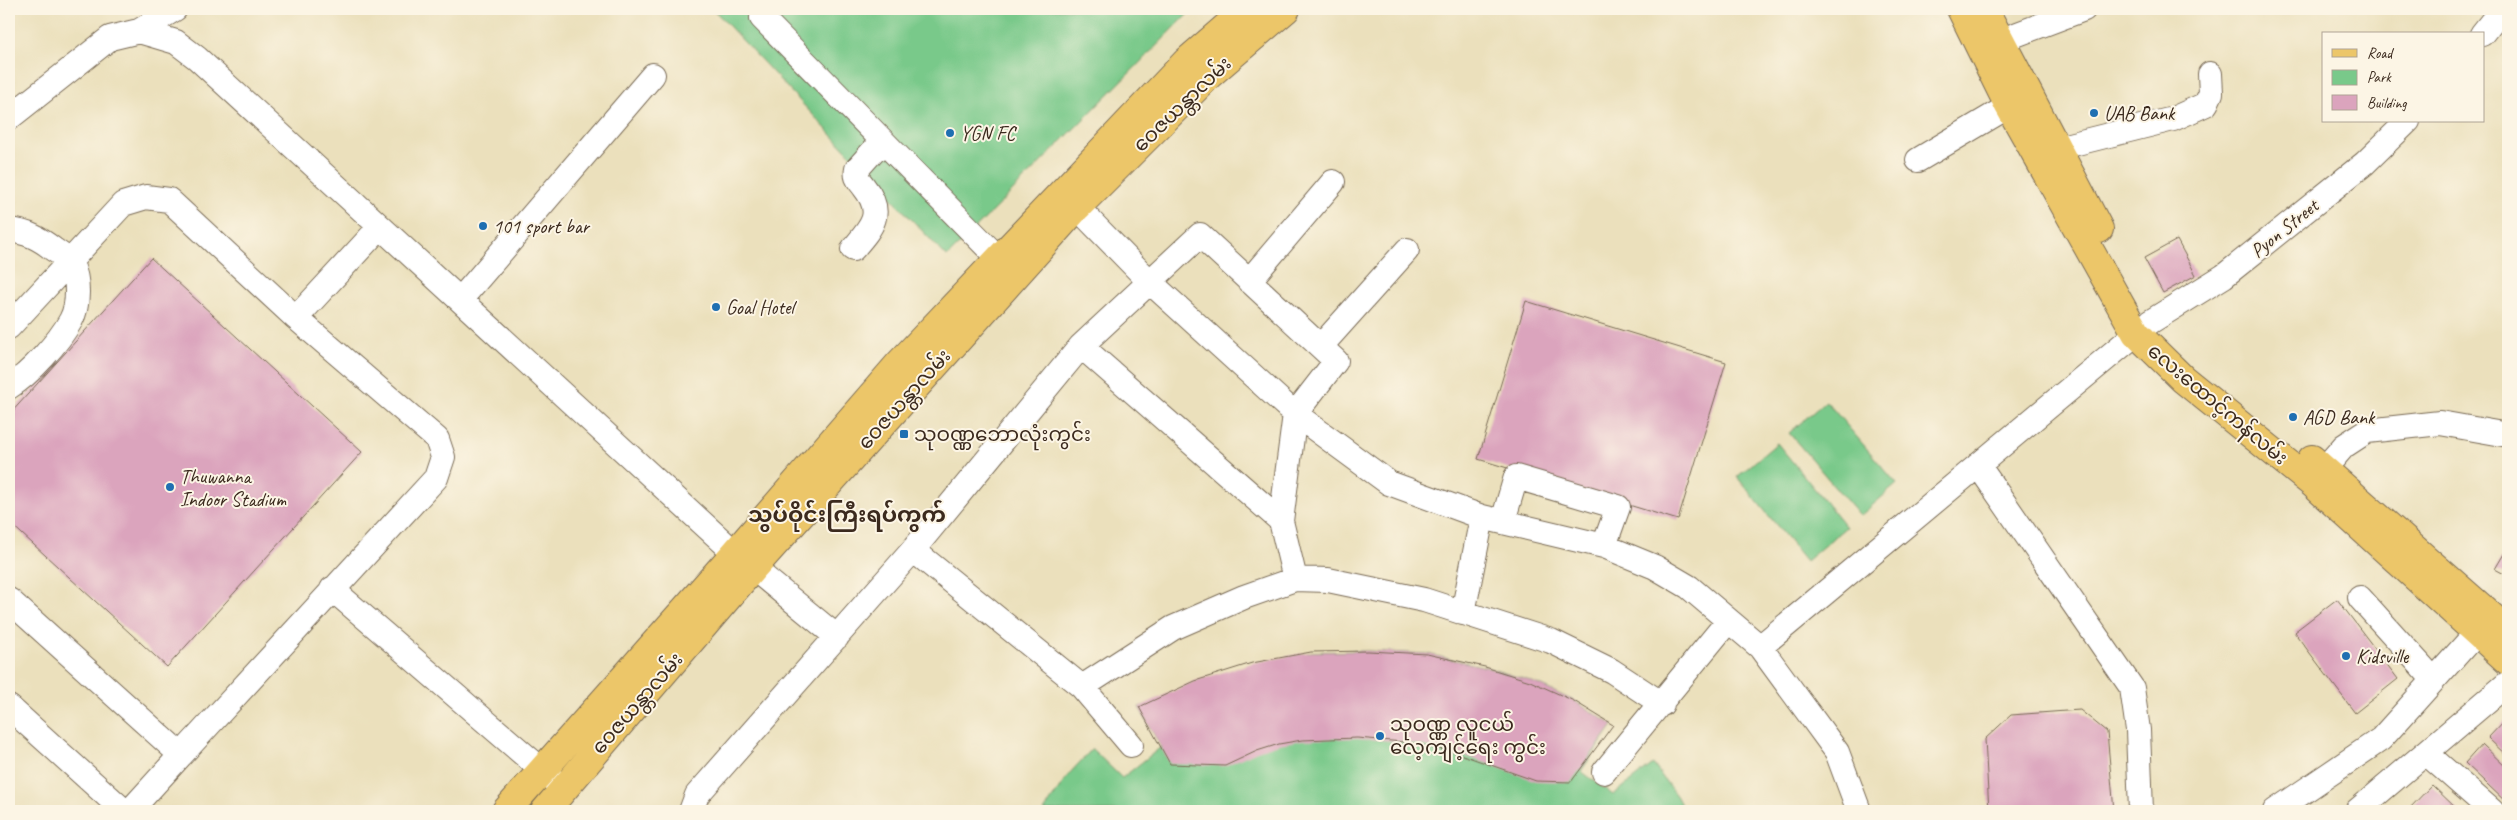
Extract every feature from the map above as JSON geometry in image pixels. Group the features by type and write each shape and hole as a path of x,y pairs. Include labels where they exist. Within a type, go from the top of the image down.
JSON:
{"main road":[{"name":"ဝေဇယန္တာလမ်း","path":"506,811 542,768 744,561 1070,200 1187,61 1247,9"},
{"name":"ဝေဇယန္တာလမ်း","path":"545,811 899,364 999,259 1070,200 1210,74 1286,9"},
{"name":"လေးထောင့်ကန်လမ်း","path":"1961,9 2019,100 2143,328 2183,379 2318,476 2508,631"},
{"name":"လေးထောင့်ကန်လမ်း","path":"1984,9 2002,40 2019,100 2057,148 2103,256"},
{"name":"လေးထောင့်ကန်လမ်း","path":"2318,476 2508,661"}],"street":[{"path":"9,118 110,38 139,31 175,9"},
{"path":"2002,40 2084,9"},
{"path":"2484,32 2504,11"},
{"path":"762,18 999,259"},
{"path":"139,31 176,42 197,58 744,561 837,637"},
{"path":"2057,148 2172,119 2206,104 2211,93 2210,74"},
{"path":"460,300 653,75"},
{"path":"1918,160 2019,100"},
{"name":"Pyon Street","path":"1760,647 2143,328 2224,276 2365,163 2407,122"},
{"path":"853,249 868,232 875,216 874,200 857,179 857,170 882,141"},
{"path":"1249,281 1333,182"},
{"path":"9,327 123,204 146,197 169,200 296,318 437,439 443,457 436,478 130,811"},
{"path":"1070,200 1150,282 1295,414 1389,484 1492,519 1604,546 1655,567 1689,587 1760,647 1837,752 1859,811"},
{"path":"296,318 380,227"},
{"path":"9,230 25,231 45,243 70,262 76,277 76,296 72,319 48,351 9,387"},
{"path":"691,811 697,795 914,550 1081,346 1200,235 1336,361 1295,414 1281,521 1295,579"},
{"path":"1320,346 1407,250"},
{"path":"1081,346 1281,521"},
{"path":"2318,476 2344,446 2367,431 2440,423 2508,435"},
{"path":"1978,465 2132,688 2138,730 2141,811"},
{"path":"1463,613 1492,519 1516,477 1618,507 1604,546"},
{"path":"914,550 1082,687 1131,745"},
{"path":"1082,687 1173,628 1244,597 1295,579 1328,580 1424,600 1551,641 1612,671 1662,704"},
{"path":"332,589 542,768 564,789"},
{"path":"2360,598 2434,680"},
{"path":"9,600 181,755"},
{"path":"1604,772 1662,704 1728,621"},
{"path":"2275,811 2381,739 2477,632"},
{"path":"2357,811 2508,683"},
{"path":"9,707 124,811"},
{"path":"2426,753 2492,811"}],"green space":[{"name":"YGN FC","path":"713,9 1193,9 947,257"},
{"path":"1826,401 1897,484 1860,516 1789,433"},
{"path":"1777,443 1846,527 1806,561 1737,477"},
{"name":"သုဝဏ္ဏ လူငယ် လေ့ကျင့်ရေး ကွင်း","path":"1368,651 1427,654 1485,667 1530,681 1574,701 1613,725 1581,771 1613,795 1653,764 1677,797 1684,811 1044,811 1069,774 1092,749 1122,778 1161,747 1139,707 1311,652"}],"building":[{"path":"2177,240 2196,275 2163,293 2144,258"},
{"name":"Thuwanna Indoor Stadium","path":"151,258 362,452 167,667 9,522 9,415"},
{"path":"1526,301 1726,362 1678,520 1478,459"},
{"path":"2508,547 2508,576 2495,569"},
{"name":"Kidsville","path":"2337,599 2398,679 2355,713 2294,632"},
{"path":"1368,651 1427,654 1485,667 1530,681 1574,701 1613,725 1571,782 1536,781 1454,752 1403,742 1357,738 1302,740 1279,744 1257,751 1225,766 1170,764 1139,707 1195,681 1252,663 1311,652"},
{"path":"2080,710 2107,732 2114,811 1989,811 1985,739 2011,715"},
{"path":"2505,720 2508,723 2508,757 2488,738"},
{"path":"2482,744 2508,769 2508,804 2465,763"},
{"path":"2432,785 2459,811 2407,811"}],"place":[{"name":"UAB Bank","path":"2094,113"},
{"name":"YGN FC","path":"950,133"},
{"name":"101 sport bar","path":"483,226"},
{"name":"Goal Hotel","path":"716,307"},
{"name":"AGD Bank","path":"2293,417"},
{"name":"သုဝဏ္ဏဘောလုံးကွင်း","path":"904,434"},
{"name":"Thuwanna Indoor Stadium","path":"170,487"},
{"name":"Kidsville","path":"2346,656"},
{"name":"သုဝဏ္ဏ လူငယ် လေ့ကျင့်ရေး ကွင်း","path":"1380,736"}],"district":[{"name":"သွပ်ဝိုင်းကြီးရပ်ကွက်","path":"847,514"}]}
